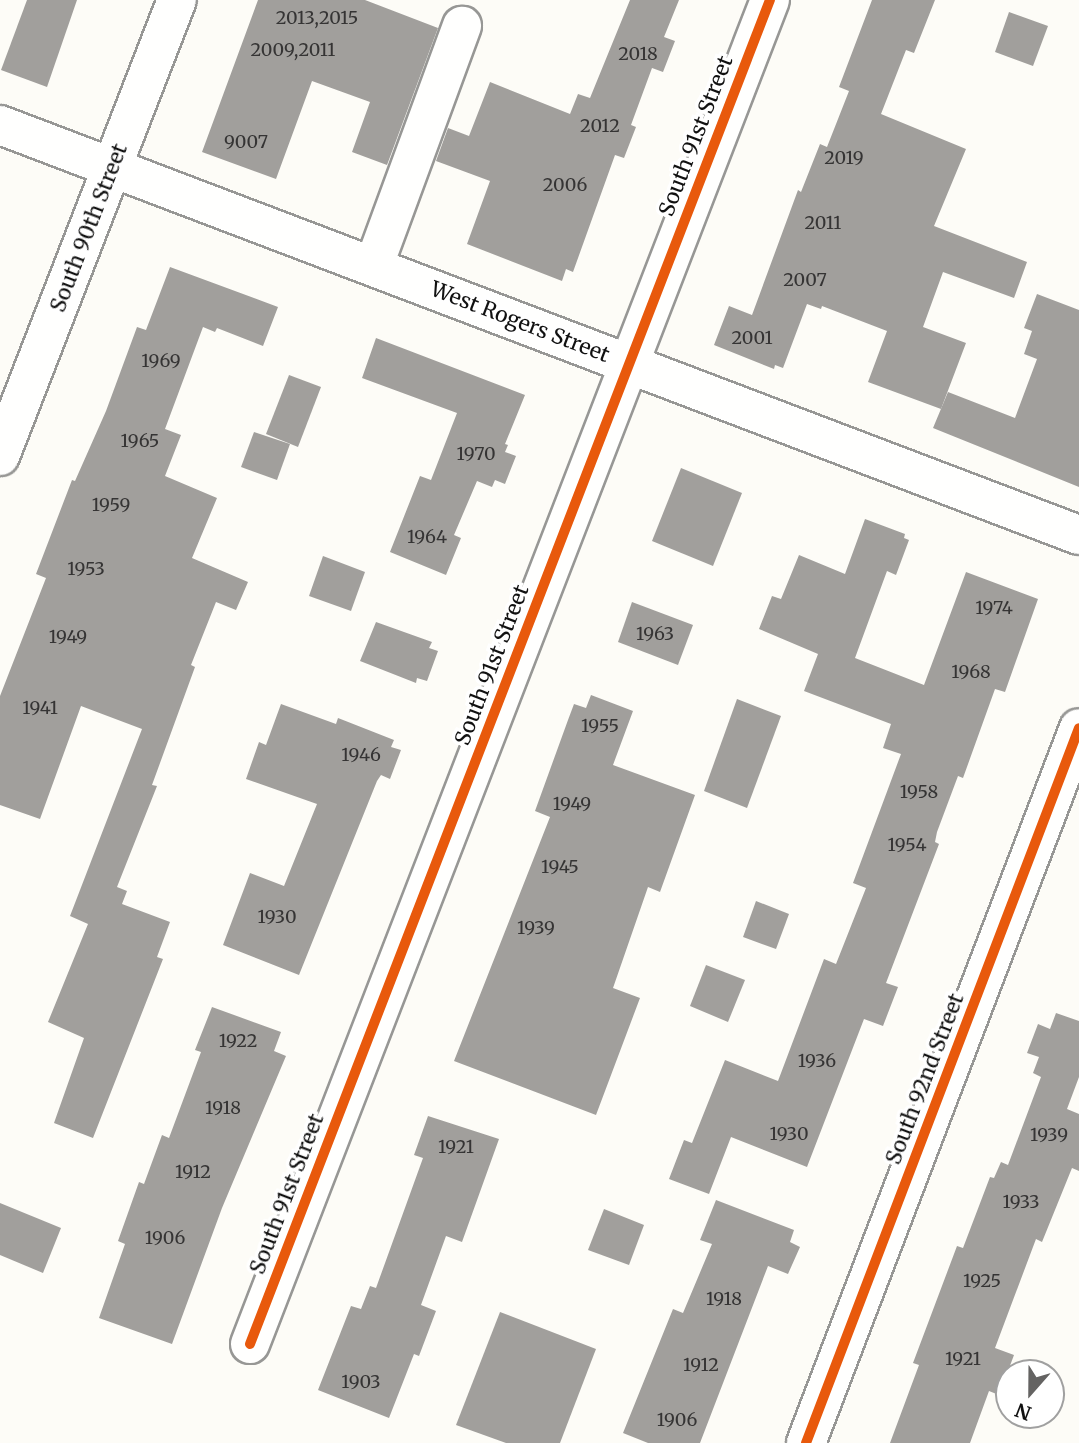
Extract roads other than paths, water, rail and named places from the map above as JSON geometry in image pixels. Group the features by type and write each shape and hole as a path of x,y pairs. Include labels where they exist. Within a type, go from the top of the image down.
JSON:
{"street":[{"name":"South 90th Street","path":"0,456 177,0"},
{"name":"South 91st Street","path":"250,1344 770,0"},
{"path":"373,265 461,26"},
{"name":"West Rogers Street","path":"0,125 1079,535"},
{"name":"South 92nd Street","path":"806,1443 1079,729"}]}
